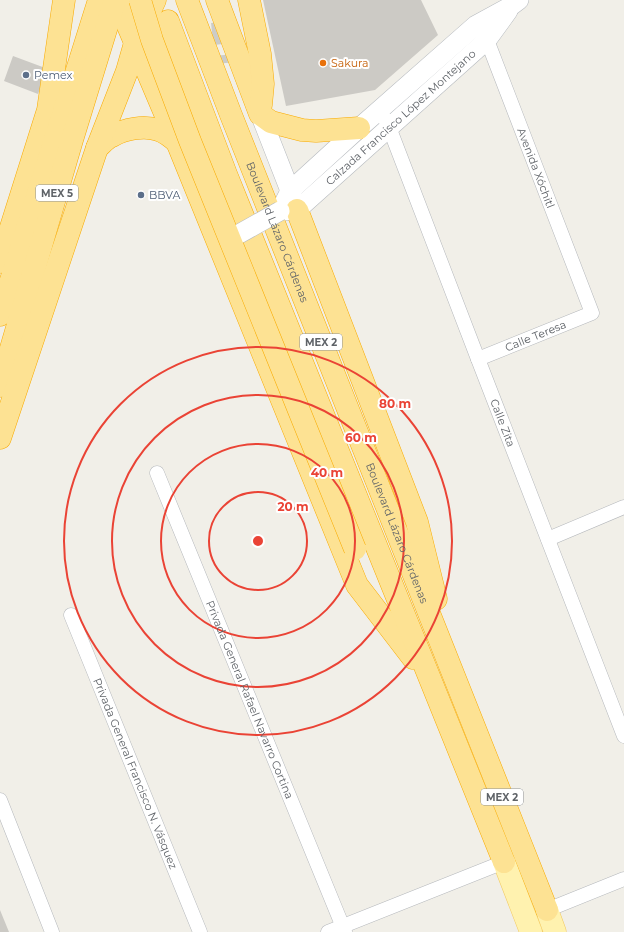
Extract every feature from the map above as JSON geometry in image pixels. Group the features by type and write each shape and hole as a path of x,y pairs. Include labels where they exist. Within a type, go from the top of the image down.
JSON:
{"highway":[{"path":"0,262 48,110 64,0"},
{"name":"MEX 5","path":"0,315 99,0"},
{"path":"116,0 177,142 224,242 357,585 430,679"},
{"name":"MEX 5","path":"0,386 67,156 116,0"},
{"path":"140,0 152,40 190,141 382,617"},
{"path":"0,438 98,148 127,71 135,43 155,0"},
{"name":"Boulevard Lázaro Cárdenas","path":"187,0 230,115 547,910"},
{"path":"217,0 260,114 271,122 302,130 316,131 360,128"},
{"path":"249,0 260,54 263,84 260,114"},
{"name":"MEX 2","path":"168,22 229,182 504,862"},
{"path":"226,62 230,115"},
{"path":"98,148 110,136 136,128 150,128 158,130 165,133 177,142"},
{"path":"289,204 417,522 457,684"}],"main road":[{"name":"Calzada Francisco López Montejano","path":"289,204 360,128 380,110 482,32 515,3"},
{"name":"Calzada Francisco López Montejano","path":"224,242 289,204 389,127 482,32"},
{"path":"260,114 289,204"},
{"name":"MEX 2","path":"504,862 531,932"},
{"name":"Boulevard Lázaro Cárdenas","path":"547,910 555,932"}],"street":[{"name":"Avenida Xóchitl","path":"482,32 592,313"},
{"name":"Calle Zita","path":"380,110 389,127 624,736"},
{"name":"Calle Teresa","path":"478,359 592,313"},
{"name":"Privada General Rafael Navarro Cortina","path":"157,473 344,929"},
{"path":"548,539 624,507"},
{"name":"Privada General Francisco N. Vásquez","path":"71,615 200,932"},
{"path":"0,800 52,932"},
{"path":"328,932 344,929 504,862"},
{"path":"547,910 624,879"}],"building":[{"path":"263,0 421,0 438,35 375,90 286,106"},
{"name":"Pemex","path":"13,56 48,69 38,94 4,81"},
{"path":"0,910 9,932 0,932"}],"tunnel":[{"path":"222,22 226,63"}],"place":[{"name":"Sakura","path":"323,63"},
{"name":"Pemex","path":"26,75"},
{"name":"BBVA","path":"141,195"}]}
